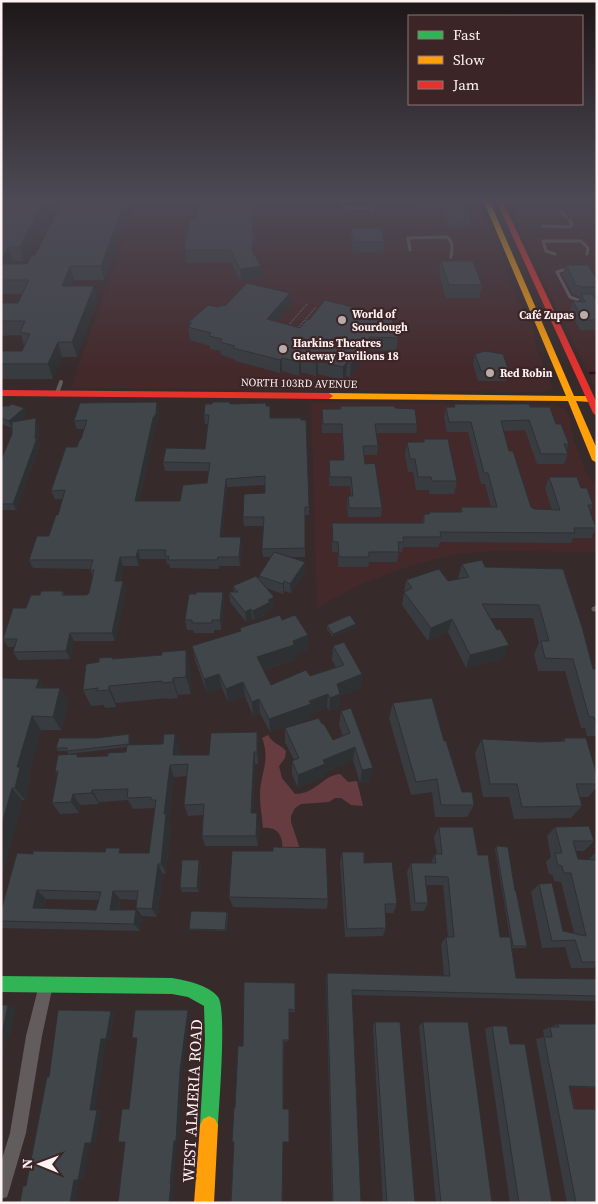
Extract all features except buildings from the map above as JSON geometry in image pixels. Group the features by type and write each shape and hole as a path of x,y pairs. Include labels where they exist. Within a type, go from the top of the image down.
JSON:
{"main road":[{"path":"511,258 522,267 536,300 547,306"},
{"path":"511,258 597,460"},
{"path":"525,258 567,349 594,399 597,413"},
{"path":"532,307 538,308 542,312 551,332 567,349"},
{"name":"NORTH 103RD AVENUE","path":"1,393 59,388 594,399"},
{"path":"1,984 46,985"},
{"name":"WEST ALMERIA ROAD","path":"46,985 172,986 191,989 212,1002 214,1039 204,1203"}],"street":[{"path":"1,1191 18,1133 34,1036 46,985"}],"lane":[{"path":"563,270 557,272 570,297 578,300 597,300"}],"path":[{"path":"291,329 286,328 307,304"},
{"path":"296,330 316,307"}],"shaded area":[{"path":"116,258 504,258 504,267 517,300 527,313 534,330 537,350 552,386 551,390 544,392 71,388"},
{"path":"533,258 597,258 597,392"},
{"path":"311,402 552,405 564,408 570,418 573,438 585,470 597,487 597,552 492,551 459,554 398,570 361,584 317,608"},
{"path":"268,735 286,751 285,758 279,766 282,778 295,794 309,791 328,778 340,774 348,782 357,781 363,806 351,805 341,798 335,798 329,802 301,804 295,808 291,816 291,822 300,849 282,854 280,835 273,829 263,828 260,788 265,754 262,738"},
{"path":"562,1087 597,1088 597,1203"}],"waterway":[{"path":"590,373 597,373"}],"traffic: fast":[{"path":"1,984 172,986 191,989 212,1002 214,1039 209,1125"}],"traffic: slow":[{"path":"511,258 597,460"},
{"path":"329,396 590,399"},
{"path":"204,1203 209,1125"}],"traffic: jam":[{"path":"526,258 597,413"},
{"path":"1,393 329,396"}],"place":[{"name":"Café Zupas","path":"584,315"},
{"name":"World of Sourdough","path":"342,320"},
{"name":"Harkins Theatres Gateway Pavilions 18","path":"283,349"},
{"name":"Red Robin","path":"490,373"}]}
